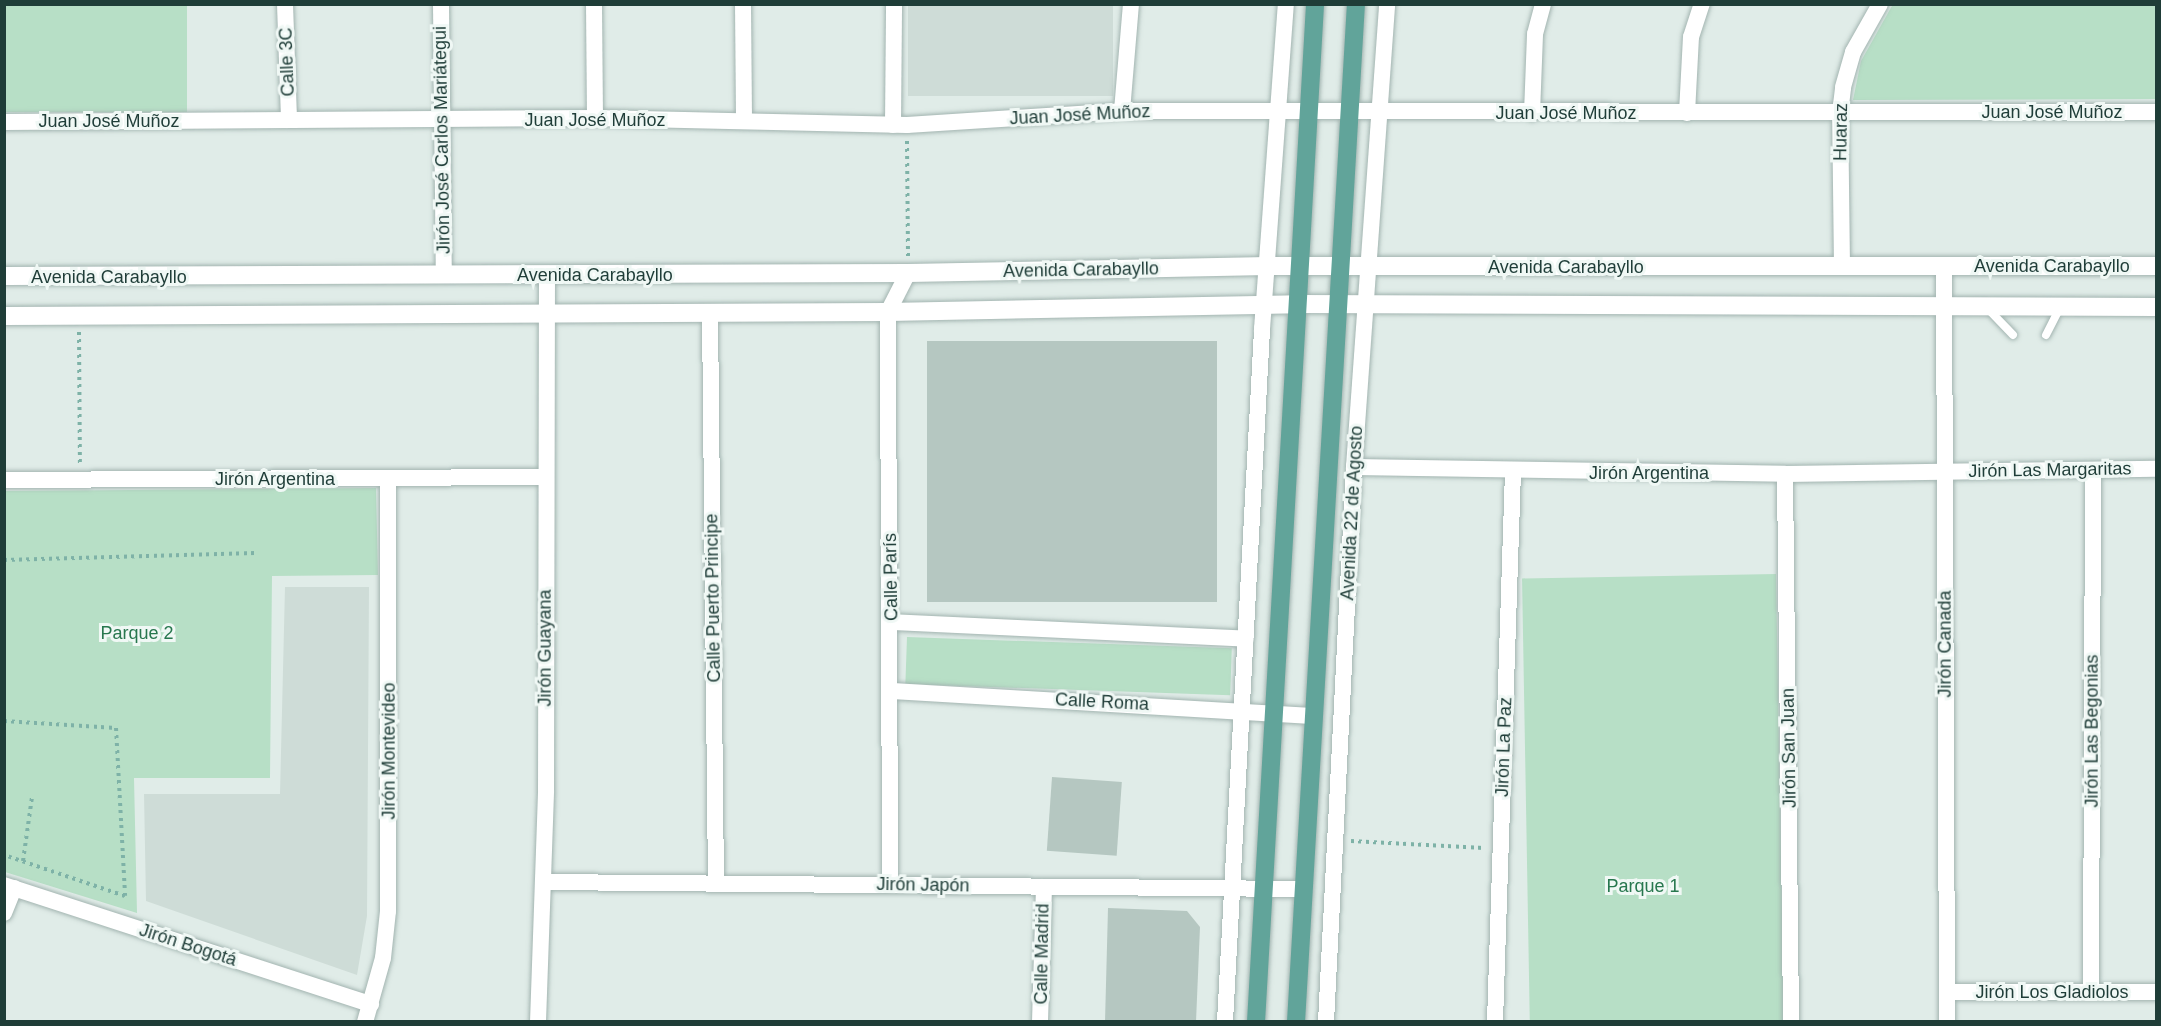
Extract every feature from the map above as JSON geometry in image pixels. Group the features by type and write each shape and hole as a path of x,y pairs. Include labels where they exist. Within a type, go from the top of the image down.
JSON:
{"main road":[{"path":"1256,1022 1316,4"},
{"name":"Avenida 22 de Agosto","path":"1296,1022 1312,716 1356,4"},
{"name":"Avenida Carabayllo","path":"4,276 908,273 1268,266 2157,266"},
{"name":"Avenida Carabayllo","path":"4,316 888,312 1264,304 2157,307"}],"street":[{"name":"Calle 3C","path":"285,4 289,120"},
{"name":"Jirón José Carlos Mariátegui","path":"441,4 444,275"},
{"path":"594,4 595,118"},
{"path":"743,4 744,122"},
{"path":"894,4 900,125"},
{"path":"1122,111 1131,4"},
{"path":"1225,1022 1264,304 1286,4"},
{"name":"Avenida 22 de Agosto","path":"1326,1022 1354,467 1387,4"},
{"path":"1532,113 1535,34 1543,4"},
{"path":"1686,113 1691,37 1702,4"},
{"name":"Huaraz","path":"1842,267 1840,112 1854,52 1880,4"},
{"name":"Juan José Muñoz","path":"4,122 595,118 900,125 1122,111 2157,112"},
{"name":"Jirón Canada","path":"1944,267 1947,1022"},
{"name":"Calle París","path":"890,885 892,691 888,312 908,273"},
{"name":"Jirón Guayana","path":"538,1022 543,882 547,275"},
{"name":"Calle Puerto Principe","path":"710,313 716,883"},
{"name":"Jirón Argentina","path":"1354,467 1785,474 1944,472"},
{"name":"Jirón Las Margaritas","path":"1944,472 2157,469"},
{"name":"Jirón Las Begonias","path":"2091,992 2093,470"},
{"name":"Jirón La Paz","path":"1495,1022 1514,471"},
{"name":"Jirón San Juan","path":"1785,474 1791,1022"},
{"name":"Jirón Argentina","path":"4,480 545,477"},
{"name":"Jirón Montevideo","path":"365,1022 383,958 388,911 388,478"},
{"path":"891,622 1246,639"},
{"name":"Calle Roma","path":"892,691 1242,709 1312,716"},
{"name":"Jirón Japón","path":"543,882 1304,889"},
{"name":"Calle Madrid","path":"1040,1022 1044,886"},
{"path":"4,913 9,887"},
{"name":"Jirón Bogotá","path":"9,887 371,1004"},
{"name":"Jirón Los Gladiolos","path":"1948,992 2157,992"}],"lane":[{"path":"1986,307 2013,335"},
{"path":"2046,335 2060,307"}],"path":[{"path":"900,125 908,273"},
{"path":"79,316 80,480"},
{"path":"4,560 255,554"},
{"path":"4,721 116,728 125,896 4,855"},
{"path":"23,861 32,797"},
{"path":"1335,839 1500,849"}],"shaded area":[{"path":"908,5 1113,5 1113,96 908,96"},
{"path":"285,587 369,587 367,916 357,975 146,901 144,794 280,794"}],"green space":[{"path":"1893,4 2156,5 2156,99 1853,100 1861,61"},
{"path":"4,5 187,5 187,112 4,112"},
{"name":"Parque 2","path":"376,488 378,575 272,576 270,778 134,778 137,913 5,872 5,491"},
{"name":"Parque 1","path":"1776,574 1784,1021 1530,1022 1522,578"},
{"path":"907,637 1232,648 1230,695 905,684"}],"building":[{"path":"927,341 1217,341 1217,602 927,602"},
{"path":"1052,777 1122,782 1117,856 1047,851"},
{"path":"1108,908 1187,911 1200,927 1196,1022 1105,1022"}]}
